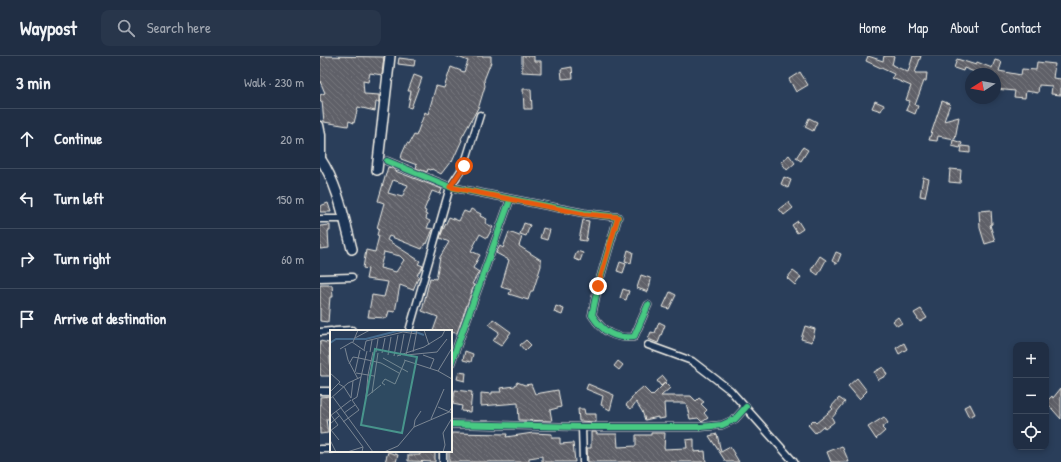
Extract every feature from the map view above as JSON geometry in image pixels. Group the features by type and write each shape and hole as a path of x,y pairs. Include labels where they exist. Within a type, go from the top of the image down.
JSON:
{"street":[{"path":"377,170 390,56"},
{"path":"409,330 450,187 464,166 480,116"},
{"path":"320,125 322,135 321,160 332,181 345,219 352,249"},
{"path":"387,161 450,187 584,214 618,217 598,286 592,315 599,327 621,338 634,337 648,305"},
{"path":"452,361 510,200"},
{"path":"320,219 345,219"},
{"path":"320,278 352,278"},
{"path":"320,332 330,331"},
{"path":"648,345 692,361 730,390 794,462"},
{"path":"452,424 582,427 701,427 722,424 735,419 746,407"},
{"path":"582,427 582,462"}],"building":[{"path":"320,56 384,57 382,75 370,73 368,82 363,81 364,94 379,95 379,102 376,102 375,111 358,107 354,123 349,121 348,126 324,122 322,101 320,102 320,95 325,93 320,81"},
{"path":"456,56 491,56 491,62 484,80 485,86 479,106 461,139 462,140 452,162 451,161 441,174 432,169 428,169 427,172 416,168 417,165 401,159 402,154 407,143 409,144 414,135 416,136 425,112 428,114 436,86 444,88 451,67 464,72 468,61"},
{"path":"522,56 534,56 534,61 541,61 541,73 522,72"},
{"path":"868,56 883,61 884,56 894,56 892,65 908,72 913,56 921,56 915,73 927,73 926,81 924,81 915,105 918,106 915,114 906,110 910,101 906,100 911,86 892,78 894,74 866,61"},
{"path":"399,58 415,60 414,66 398,64"},
{"path":"957,59 976,65 977,62 992,68 964,68 963,71 954,68"},
{"path":"995,60 1002,62 1000,68 992,68"},
{"path":"1037,62 1055,64 1053,78 1061,79 1061,95 1051,94 1052,86 1039,85 1038,93 1026,91 1025,98 1014,97 1015,91 1001,90 1001,71 1021,75 1022,69 1036,70"},
{"path":"572,67 573,78 562,79 561,69"},
{"path":"800,72 808,85 796,92 789,79"},
{"path":"414,75 422,78 411,108 408,107 411,91 408,91"},
{"path":"523,89 531,89 532,109 524,109"},
{"path":"875,101 884,105 881,111 872,108"},
{"path":"942,101 950,104 944,121 959,117 955,139 938,136 937,141 929,140"},
{"path":"809,118 817,122 813,131 805,127"},
{"path":"953,140 962,143 960,148 952,146"},
{"path":"962,146 970,147 970,153 961,152"},
{"path":"803,147 808,150 801,161 796,158"},
{"path":"789,155 795,163 787,170 781,162"},
{"path":"388,167 442,189 440,194 432,191 424,210 426,211 425,214 427,215 426,219 430,221 427,228 433,229 427,244 425,243 422,249 389,236 387,240 420,261 418,264 423,266 417,275 419,276 413,290 400,285 395,312 389,311 387,318 368,317 372,295 384,297 388,282 366,279 368,269 363,268 366,250 375,252 379,236 377,235 379,228 377,228 384,203 378,201","holes":["393,180 408,185 402,197 388,193","384,252 400,256 404,260 396,272 380,268"]},
{"path":"950,169 961,170 960,183 949,182"},
{"path":"784,177 791,180 788,188 781,184"},
{"path":"923,177 929,179 925,197 920,196"},
{"path":"788,202 793,208 784,215 779,209"},
{"path":"328,203 331,212 320,212 320,206"},
{"path":"471,209 481,214 480,216 487,219 485,223 493,227 487,238 480,234 471,251 480,255 473,268 479,272 472,284 474,285 457,333 452,333 452,330 433,330 438,317 422,311 430,278 436,279 440,257 449,242 440,238 449,217 459,221 464,211 469,213"},
{"path":"991,210 992,224 990,225 995,241 985,244 980,228 979,211"},
{"path":"583,220 589,221 586,241 579,240"},
{"path":"798,221 803,229 797,233 792,225"},
{"path":"524,223 530,225 526,236 520,234"},
{"path":"330,225 330,231 328,231 329,248 320,249 320,226"},
{"path":"543,228 550,230 547,240 540,238"},
{"path":"509,232 522,237 519,246 541,260 541,266 533,291 531,291 528,300 509,294 511,290 501,287 509,260 496,253 500,246 503,248"},
{"path":"628,250 633,252 631,263 625,261"},
{"path":"577,251 583,253 580,261 574,259"},
{"path":"836,252 841,254 837,264 832,261"},
{"path":"820,256 826,260 818,275 811,270"},
{"path":"620,262 626,264 623,273 617,271"},
{"path":"793,271 801,277 795,285 787,278"},
{"path":"641,275 650,278 651,280 648,292 637,288"},
{"path":"320,285 332,285 333,297 330,297 328,322 320,321"},
{"path":"623,289 629,291 626,300 620,298"},
{"path":"670,292 676,295 669,309 663,307"},
{"path":"556,306 564,309 562,315 554,312"},
{"path":"921,309 927,318 920,322 914,313"},
{"path":"898,317 902,323 897,326 893,321"},
{"path":"493,319 511,332 501,346 493,341 499,332 489,325"},
{"path":"659,322 665,325 658,343 648,339 651,332 655,333"},
{"path":"805,326 815,329 812,342 801,339"},
{"path":"526,340 531,345 525,351 520,345"},
{"path":"320,341 329,343 330,376 321,376"},
{"path":"904,343 907,349 899,354 896,348"},
{"path":"465,351 473,354 471,362 463,360"},
{"path":"618,361 623,365 619,370 614,366"},
{"path":"883,367 887,375 878,380 874,372"},
{"path":"459,372 466,373 465,381 457,379"},
{"path":"663,376 667,381 661,386 657,381"},
{"path":"857,378 867,391 859,399 848,386"},
{"path":"517,382 525,385 531,384 535,394 558,390 561,407 550,410 552,421 519,420 518,403 481,406 481,393 492,394 492,392 501,392 500,388 515,386"},
{"path":"665,383 670,388 661,396 691,396 696,401 699,398 704,402 701,404 707,410 704,413 708,418 702,422 698,418 690,419 686,403 664,403 665,418 658,419 658,417 645,420 642,411 636,402 631,409 626,405 643,387 652,396"},
{"path":"588,384 614,395 610,410 601,405 603,396 586,389"},
{"path":"1061,388 1061,419 1049,405 1049,399 1052,396 1053,398"},
{"path":"455,390 472,392 470,412 461,411 462,406 453,404"},
{"path":"330,396 330,419 326,419 328,433 320,434 320,397"},
{"path":"839,398 845,402 832,418 834,422 825,429 823,426 815,433 808,425 813,420 816,423 833,409 831,407"},
{"path":"970,404 975,414 969,417 964,407"},
{"path":"578,409 584,409 585,414 596,414 596,422 579,421"},
{"path":"884,417 888,423 882,428 885,431 876,439 868,427"},
{"path":"591,432 596,432 597,434 617,434 618,447 636,446 636,435 651,435 651,433 665,433 664,449 687,448 686,440 694,439 694,452 705,451 706,462 588,462 587,448 591,448"},
{"path":"452,433 507,434 506,437 533,433 552,434 552,438 560,438 560,444 573,443 575,462 542,462 542,456 529,458 529,462 449,462 449,452 452,452"},
{"path":"717,434 721,452 730,447 739,462 726,462 709,436"},
{"path":"842,446 849,462 831,462 827,452"},
{"path":"388,452 398,455 396,462 385,462"},
{"path":"420,452 435,452 435,462 408,461 408,455 420,455"}],"cycle path":[{"path":"387,161 450,187 584,213 618,217 598,286 592,315 600,326 610,333 621,337 634,337 648,305"},
{"path":"452,360 510,200"},
{"path":"452,424 582,427 701,427 722,425 735,419 746,407"}],"route":[{"path":"464,166 450,187 584,214 618,217 609,253 598,286"}]}
